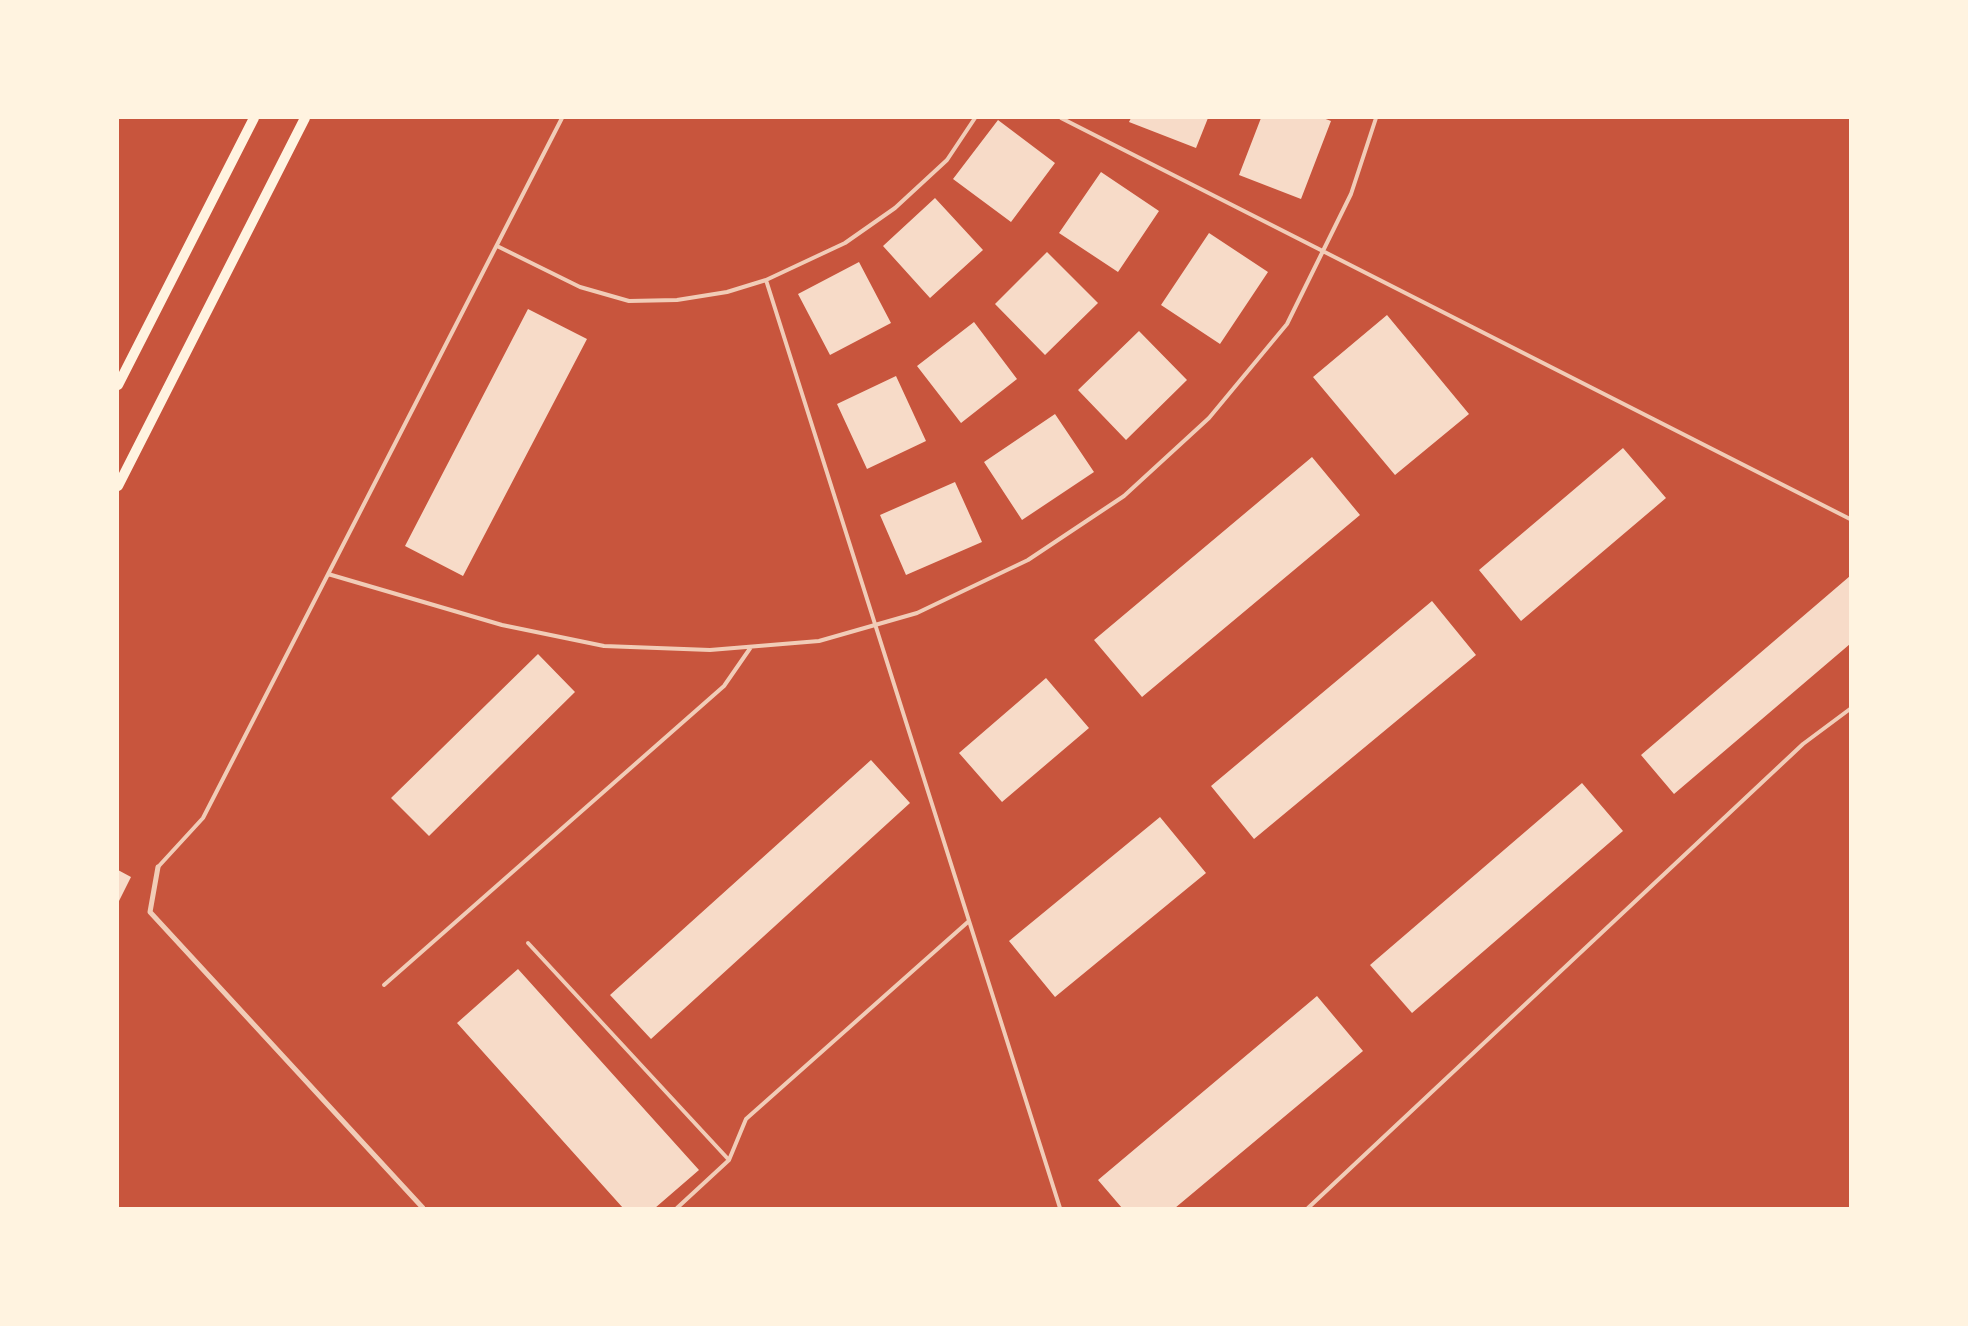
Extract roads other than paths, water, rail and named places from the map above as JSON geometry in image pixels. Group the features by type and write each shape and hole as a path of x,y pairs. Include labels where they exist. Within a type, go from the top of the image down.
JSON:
{"main road":[{"path":"118,385 254,118"},
{"path":"118,486 305,118"}],"street":[{"path":"158,867 150,912 423,1208"}],"lane":[{"path":"158,867 203,818 562,118"},
{"path":"497,246 580,288 629,301 677,300 727,292 766,280 845,243 895,208 947,160 975,118"},
{"path":"1061,118 1850,519"},
{"path":"328,574 502,625 604,646 710,650 819,640 917,613 1028,560 1124,496 1209,418 1287,324 1351,194 1376,118"},
{"path":"766,280 1060,1208"},
{"path":"384,984 724,686 751,647"},
{"path":"1308,1208 1803,744 1850,709"},
{"path":"677,1208 729,1160 746,1119 969,921"},
{"path":"528,942 729,1160"}]}
